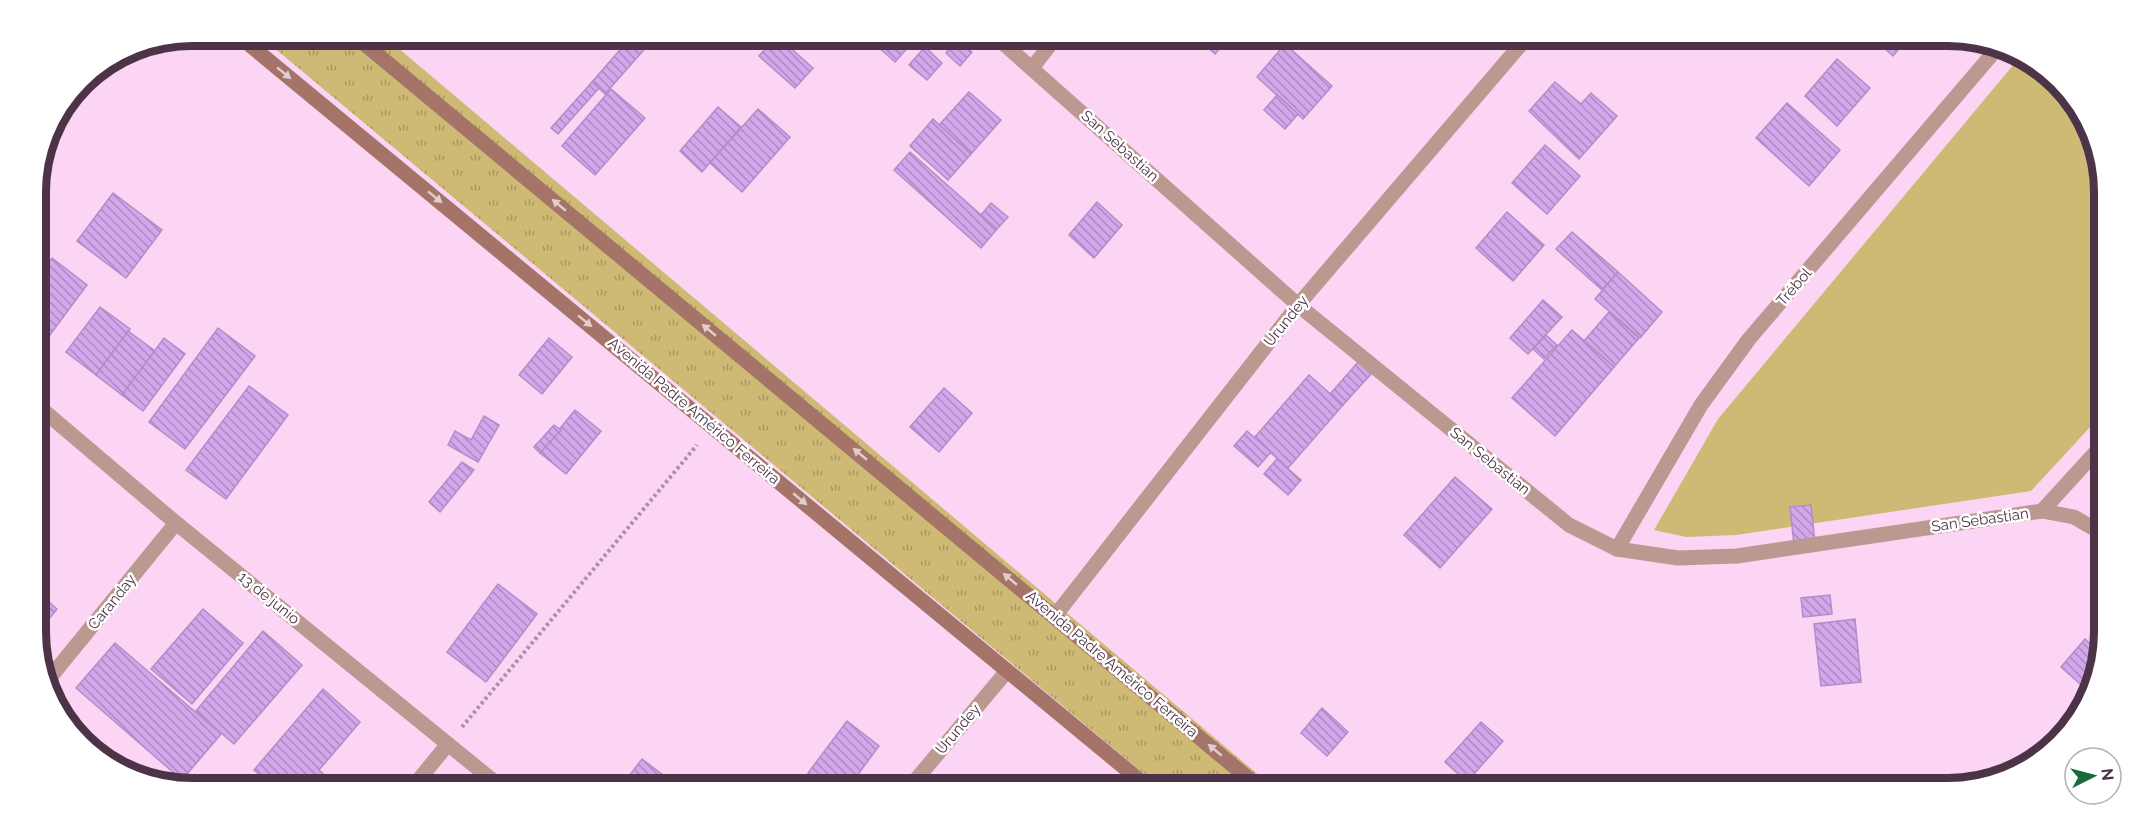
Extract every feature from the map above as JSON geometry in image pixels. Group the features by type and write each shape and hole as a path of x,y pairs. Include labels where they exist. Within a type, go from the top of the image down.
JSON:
{"street":[{"name":"Avenida Padre Américo Ferreira","path":"252,47 1136,777"},
{"name":"Avenida Padre Américo Ferreira","path":"368,47 1247,777"},
{"name":"San Sebastian","path":"1008,47 1298,305 1569,525 1617,549 1678,558 1737,556 2042,511 2074,516 2094,528"},
{"path":"1032,68 1048,47"},
{"name":"Urundey","path":"1055,616 1298,305 1519,47"},
{"name":"Trébol","path":"1617,549 1701,405 1749,339 1993,53"},
{"name":"13 de junio","path":"47,414 176,523 490,778"},
{"path":"2042,511 2094,454"},
{"name":"Caranday","path":"53,674 176,523"},
{"name":"Urundey","path":"918,778 1007,671"},
{"path":"420,778 448,744"}],"path":[{"path":"448,744 713,426"}],"green space":[{"path":"273,47 397,47 1261,777 1148,777"},
{"path":"2015,63 2030,71 2058,96 2070,111 2079,128 2092,164 2094,423 2031,491 1736,535 1686,537 1654,530 1718,419"}],"building":[{"path":"622,47 646,47 605,94 592,82"},
{"path":"767,47 789,47 813,68 795,88 759,56"},
{"path":"878,47 908,47 895,62"},
{"path":"925,47 942,63 927,80 909,65"},
{"path":"951,47 966,47 972,52 960,66 946,53"},
{"path":"1207,47 1221,47 1215,54"},
{"path":"1282,47 1288,47 1332,86 1303,119 1257,77"},
{"path":"1883,47 1901,47 1893,56"},
{"path":"1837,59 1870,88 1837,126 1805,96"},
{"path":"592,82 599,88 558,134 551,128"},
{"path":"1555,82 1581,104 1591,93 1617,116 1579,159 1529,111"},
{"path":"611,89 645,118 595,175 562,146"},
{"path":"969,92 1001,120 971,154 939,125"},
{"path":"1277,95 1298,114 1285,129 1264,110"},
{"path":"1787,103 1840,150 1809,186 1756,138"},
{"path":"718,107 741,127 702,172 680,151"},
{"path":"758,109 790,137 742,192 710,163"},
{"path":"933,119 971,154 948,180 910,146"},
{"path":"1545,145 1580,176 1547,214 1512,183"},
{"path":"910,152 997,229 981,248 894,170"},
{"path":"113,193 162,230 126,278 77,241"},
{"path":"1097,202 1122,225 1094,258 1069,235"},
{"path":"991,203 1008,217 997,229 981,215"},
{"path":"1507,212 1544,245 1513,281 1476,248"},
{"path":"1572,232 1618,272 1602,290 1556,249"},
{"path":"52,258 87,285 47,339 47,265"},
{"path":"1618,272 1662,312 1640,338 1595,299"},
{"path":"1543,300 1562,317 1528,354 1510,338"},
{"path":"100,307 130,329 96,375 66,352"},
{"path":"1609,312 1639,338 1614,367 1584,341"},
{"path":"218,328 255,356 185,449 149,422"},
{"path":"1572,330 1614,367 1555,436 1512,398"},
{"path":"128,331 155,351 122,395 96,375"},
{"path":"1546,335 1557,345 1544,359 1533,349"},
{"path":"164,338 185,354 143,411 122,395"},
{"path":"549,338 572,357 542,394 519,375"},
{"path":"1358,362 1371,374 1343,405 1331,393"},
{"path":"1309,375 1343,405 1288,468 1254,438"},
{"path":"249,386 288,415 226,499 186,470"},
{"path":"944,388 972,413 939,452 910,427"},
{"path":"575,410 601,431 566,474 540,453"},
{"path":"484,416 499,425 478,462 448,445 455,431 471,440"},
{"path":"554,425 561,430 540,453 534,447"},
{"path":"1247,431 1271,452 1258,467 1234,446"},
{"path":"1277,459 1301,480 1288,495 1264,474"},
{"path":"462,462 474,470 440,512 429,502"},
{"path":"1455,477 1492,509 1440,568 1404,535"},
{"path":"1811,505 1815,543 1794,545 1790,507"},
{"path":"498,584 537,614 486,682 447,652"},
{"path":"1830,595 1832,614 1803,617 1801,598"},
{"path":"47,600 57,609 47,621"},
{"path":"203,609 243,643 192,704 151,669"},
{"path":"1855,619 1861,682 1821,686 1814,624"},
{"path":"263,631 302,665 234,744 196,711"},
{"path":"2085,639 2093,647 2092,660 2083,687 2061,667"},
{"path":"115,643 221,734 184,777 178,776 76,688"},
{"path":"323,689 360,722 319,770 328,778 263,778 254,770"},
{"path":"1322,708 1348,732 1327,756 1301,733"},
{"path":"847,721 879,746 856,778 814,778 808,773"},
{"path":"1481,722 1503,741 1471,777 1462,777 1445,762"},
{"path":"642,759 667,778 628,778"}]}
